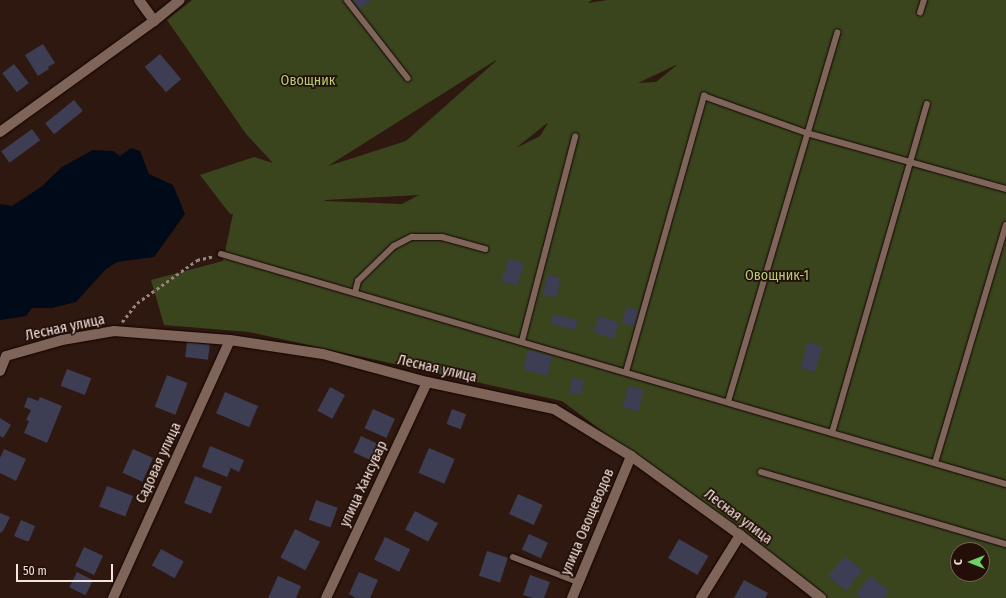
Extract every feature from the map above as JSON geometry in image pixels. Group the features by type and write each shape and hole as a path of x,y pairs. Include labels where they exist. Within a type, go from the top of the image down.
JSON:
{"street":[{"path":"139,0 154,21"},
{"path":"0,132 154,21 180,0"},
{"name":"Лесная улица","path":"0,371 3,355 62,340 114,331 230,340 323,354 427,382 554,408 631,456 740,535 822,598"},
{"name":"Садовая улица","path":"113,598 230,340"},
{"name":"улица Хансувар","path":"326,598 427,382"},
{"name":"улица Овощеводов","path":"572,598 631,456"},
{"path":"701,598 740,535"}],"lane":[{"path":"346,0 408,78"},
{"path":"920,13 924,0"},
{"path":"728,402 837,33"},
{"path":"626,372 704,96 807,133 1006,189"},
{"path":"832,433 926,104"},
{"path":"522,341 575,137"},
{"path":"935,463 1006,225"},
{"path":"355,293 358,281 394,246 412,237 442,237 485,249"},
{"path":"221,254 1006,484"},
{"path":"761,472 1006,544"},
{"path":"513,557 578,582"}],"path":[{"path":"114,331 137,303 197,260 221,254"}],"green space":[{"name":"Овощник-1","path":"192,0 592,0 588,3 607,0 1006,0 1006,598 826,598 562,401 249,332 164,325 151,280 223,261 233,214 230,214 200,175 254,157 273,163 246,134 167,20","holes":["496,60 406,141 328,166","676,65 656,82 638,83","548,123 540,136 516,148 546,124","419,195 402,204 325,200"]}],"water":[{"path":"131,148 140,151 149,174 173,185 185,214 154,257 117,262 105,270 76,302 52,308 32,308 26,316 0,320 0,204 12,206 41,187 62,167 93,150 113,151 120,156"}],"building":[{"path":"353,0 371,0 360,9"},
{"path":"43,44 55,63 38,76 25,55"},
{"path":"160,54 181,79 166,92 145,67"},
{"path":"14,64 29,83 17,92 2,73"},
{"path":"74,100 83,111 54,134 45,123"},
{"path":"32,129 40,140 9,163 1,151"},
{"path":"509,258 524,263 517,286 502,281"},
{"path":"547,275 561,278 557,297 543,295"},
{"path":"626,307 639,310 635,326 622,324"},
{"path":"553,314 577,320 575,330 551,324"},
{"path":"599,316 619,323 613,339 593,332"},
{"path":"187,342 210,345 208,360 185,357"},
{"path":"808,342 822,346 815,372 801,368"},
{"path":"528,350 552,356 547,375 523,369"},
{"path":"67,369 91,378 85,395 61,386"},
{"path":"167,375 188,383 175,415 155,407"},
{"path":"572,378 584,380 582,395 570,393"},
{"path":"628,386 644,390 638,411 623,407"},
{"path":"330,387 345,395 332,419 317,411"},
{"path":"225,392 258,406 249,427 216,413"},
{"path":"28,397 38,401 40,397 62,406 47,443 24,433 29,421 26,420 31,410 24,407"},
{"path":"373,409 395,419 386,438 364,428"},
{"path":"452,409 466,414 461,429 447,424"},
{"path":"0,418 11,425 3,438 0,436"},
{"path":"361,436 382,446 374,462 353,452"},
{"path":"210,446 244,460 239,472 231,468 227,477 202,467"},
{"path":"429,448 455,459 444,484 418,473"},
{"path":"4,449 26,459 16,481 0,473 0,458"},
{"path":"133,449 153,458 143,482 122,473"},
{"path":"195,476 222,487 211,514 184,503"},
{"path":"107,486 133,496 125,517 99,507"},
{"path":"518,494 543,505 534,525 509,514"},
{"path":"316,500 338,508 330,528 309,520"},
{"path":"415,511 438,523 428,542 405,530"},
{"path":"0,513 10,517 3,531 0,533"},
{"path":"21,520 35,526 29,541 14,536"},
{"path":"295,529 320,542 305,570 280,558"},
{"path":"529,534 548,543 541,558 522,549"},
{"path":"385,537 410,549 399,572 374,559"},
{"path":"679,539 708,556 697,575 668,558"},
{"path":"84,547 103,556 94,575 75,566"},
{"path":"161,549 184,562 175,578 152,566"},
{"path":"487,551 508,558 500,583 479,576"},
{"path":"845,556 863,571 846,591 828,576"},
{"path":"77,572 93,580 85,595 69,587"},
{"path":"359,572 378,580 370,598 356,598 349,594"},
{"path":"530,575 550,582 544,598 533,598 523,595"},
{"path":"278,576 301,586 296,598 268,598"},
{"path":"870,576 889,591 883,598 861,598 856,594"},
{"path":"744,580 768,593 765,598 734,598"}],"park label":[{"name":"Овощник","path":"308,81"}]}
